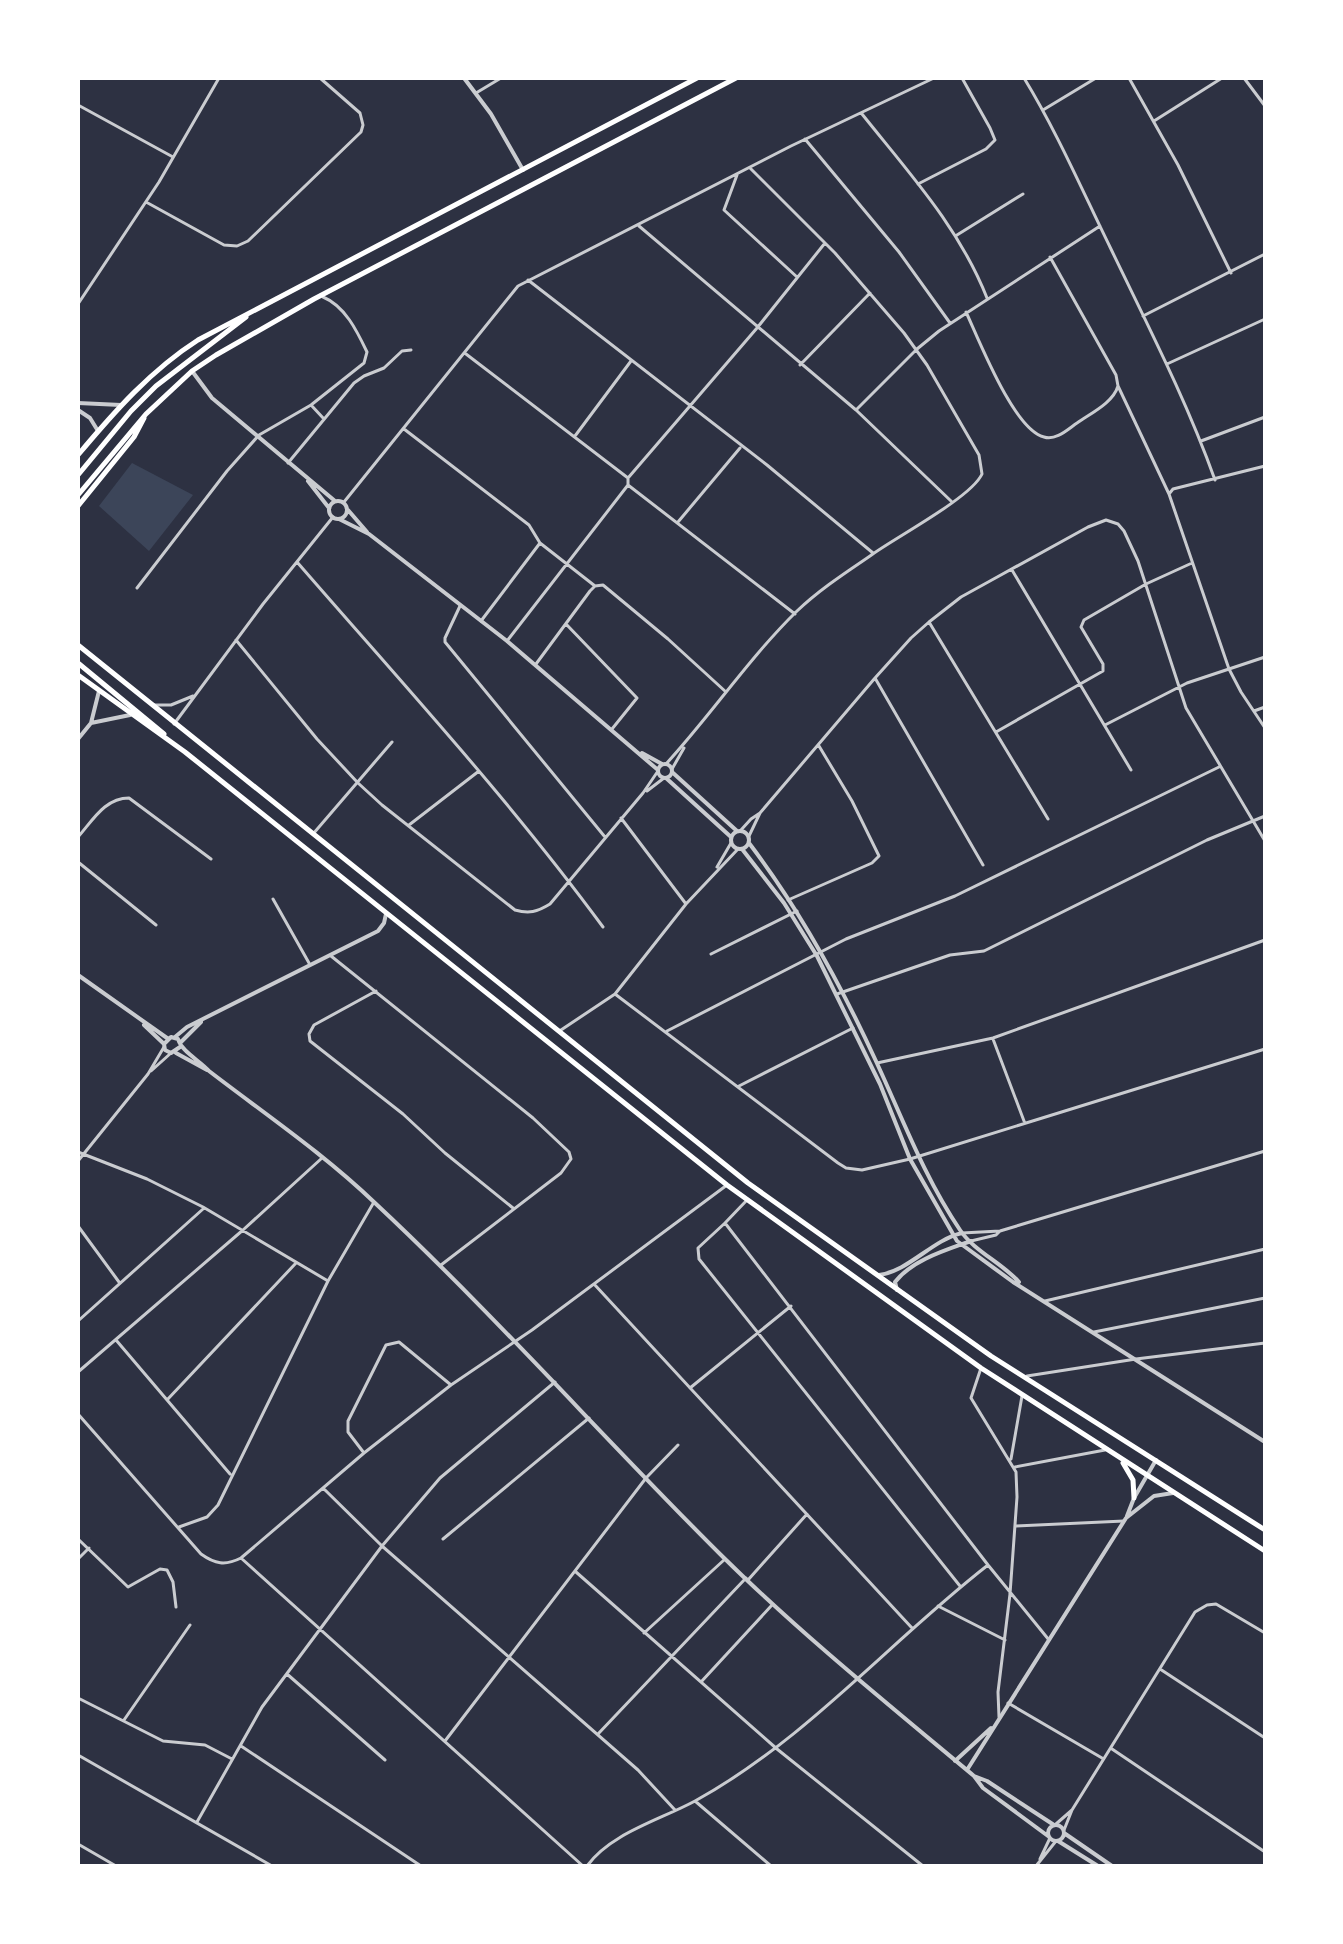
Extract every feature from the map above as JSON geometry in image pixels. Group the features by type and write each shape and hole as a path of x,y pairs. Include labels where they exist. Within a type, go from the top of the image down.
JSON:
{"main road":[{"path":"78,455 121,405 184,349 697,78"},
{"path":"78,495 146,414 192,371 216,355 321,296 736,78"},
{"path":"78,475 131,411 186,361 260,308"},
{"path":"78,506 140,429 146,414"},
{"path":"78,645 748,1183 1024,1377 1265,1530"},
{"path":"78,663 386,914 727,1185 981,1368 1265,1551"},
{"path":"78,675 185,752"},
{"path":"1120,1459 1133,1480 1134,1498"}],"street":[{"path":"78,304 146,202 219,78"},
{"path":"146,202 224,245 237,246 248,241 361,132 360,113 320,78"},
{"path":"464,78 524,170"},
{"path":"476,93 501,78"},
{"path":"344,502 511,294 528,279 639,226 805,139 934,78"},
{"path":"918,184 986,149 995,140 962,78"},
{"path":"1024,78 1043,110 1167,364 1215,480"},
{"path":"1043,110 1096,78"},
{"path":"1129,78 1182,172 1231,273"},
{"path":"1154,121 1222,78"},
{"path":"1244,78 1265,106"},
{"path":"78,105 173,157"},
{"path":"862,114 957,235 974,265 987,298"},
{"path":"805,139 899,252 950,323"},
{"path":"643,793 672,770 686,745 726,692 795,614 873,553 951,502 980,479 982,462 917,349 825,243 750,168"},
{"path":"737,175 724,210 797,277"},
{"path":"957,235 1023,194"},
{"path":"639,226 856,410 951,502"},
{"path":"856,410 917,349 950,323 1100,226"},
{"path":"507,641 628,485 628,478 757,328 825,243"},
{"path":"1143,316 1265,255"},
{"path":"1050,257 1113,369 1169,494 1229,669 1265,728"},
{"path":"528,279 873,553"},
{"path":"800,365 870,293"},
{"path":"137,588 227,471 259,435 311,405 364,363 367,356 365,348 341,308 321,296"},
{"path":"966,312 1012,405 1034,433 1049,438 1062,433 1111,398 1118,386"},
{"path":"1167,364 1265,319"},
{"path":"288,463 358,379 384,368 402,351 411,350"},
{"path":"464,353 628,478"},
{"path":"575,436 631,361"},
{"path":"192,371 212,398 307,479 333,517 369,534 536,664 640,752 740,849 784,903 840,993 877,1063 919,1156 962,1233 1045,1301 1264,1440"},
{"path":"78,403 121,405"},
{"path":"311,405 324,419"},
{"path":"78,410 90,418 98,431"},
{"path":"1201,441 1265,417"},
{"path":"404,429 529,525 540,543 595,586 608,587 726,692"},
{"path":"678,522 741,446"},
{"path":"1169,494 1173,489 1265,466"},
{"path":"307,479 335,501 344,502"},
{"path":"628,485 795,614"},
{"path":"329,508 335,501"},
{"path":"344,502 369,534"},
{"path":"339,519 348,510"},
{"path":"174,724 333,517"},
{"path":"715,871 731,840 760,813 875,678 929,622 961,597 1078,532 1106,520 1118,524 1124,531 1196,727 1265,841"},
{"path":"481,621 540,543"},
{"path":"297,562 479,771 603,927"},
{"path":"996,732 1080,685 1104,667 1082,631 1081,623 1146,584 1192,563"},
{"path":"1012,570 1131,770"},
{"path":"536,664 595,586"},
{"path":"461,605 445,642 605,837"},
{"path":"929,622 1048,819"},
{"path":"566,624 637,698 612,729"},
{"path":"236,640 317,739 358,783 515,910 526,913 550,904 643,793 658,770 686,745"},
{"path":"1105,725 1179,687 1265,657"},
{"path":"875,678 983,865"},
{"path":"78,739 91,723 99,691"},
{"path":"153,705 171,705 193,696"},
{"path":"1254,711 1265,707"},
{"path":"91,723 130,715"},
{"path":"313,834 392,742"},
{"path":"784,903 872,863 879,856 852,801 819,746"},
{"path":"640,752 665,764 739,831 749,836"},
{"path":"667,1031 846,939 955,896 1220,767"},
{"path":"409,825 479,771"},
{"path":"78,837 105,805 113,800 129,798 211,859"},
{"path":"760,813 749,836 749,843 790,899 823,952 910,1159 961,1245 1013,1282 1021,1284"},
{"path":"840,993 950,955 984,951 1207,840 1265,816"},
{"path":"621,818 686,904"},
{"path":"558,1032 615,994 715,871 749,843"},
{"path":"78,862 156,925"},
{"path":"273,899 309,963"},
{"path":"711,954 797,911"},
{"path":"78,975 139,1020 167,1038 174,1037 187,1027 309,963 378,931 386,914"},
{"path":"877,1063 993,1038 1265,940"},
{"path":"328,954 533,1118 569,1152 571,1159 568,1166 441,1265"},
{"path":"376,991 314,1025 309,1034 310,1041 515,1209"},
{"path":"615,994 846,1168 862,1170 910,1159 1024,1121 1265,1049"},
{"path":"139,1020 173,1053 209,1071"},
{"path":"148,1074 203,1021"},
{"path":"738,1087 853,1028"},
{"path":"174,1037 209,1071 374,1202 516,1341 725,1559 857,1678 974,1776 983,1788 1049,1837 1098,1866"},
{"path":"78,1161 148,1074 167,1038"},
{"path":"993,1038 1024,1121"},
{"path":"875,1275 893,1271 953,1235 1000,1231 1265,1151"},
{"path":"78,1152 147,1179 205,1208 328,1281"},
{"path":"78,1372 322,1158"},
{"path":"78,1414 201,1554 210,1561 226,1564 241,1558 364,1453 451,1385 516,1341 727,1185"},
{"path":"748,1200 698,1248 699,1259 960,1586"},
{"path":"179,1527 213,1512 328,1281 374,1202"},
{"path":"78,1321 205,1208"},
{"path":"725,1223 1010,1594 1049,1640"},
{"path":"78,1226 119,1282"},
{"path":"899,1292 895,1282 903,1274 938,1253 996,1235 1000,1231"},
{"path":"1045,1301 1265,1249"},
{"path":"167,1400 297,1262"},
{"path":"594,1284 912,1628"},
{"path":"1094,1332 1265,1298"},
{"path":"690,1388 791,1306"},
{"path":"116,1340 231,1475"},
{"path":"364,1453 348,1432 348,1421 386,1345 399,1342 451,1385"},
{"path":"1024,1377 1265,1343"},
{"path":"981,1368 971,1398 1015,1467 1017,1497 1010,1594 998,1692 999,1719"},
{"path":"197,1822 262,1707 382,1546 440,1478 555,1382"},
{"path":"1011,1459 1022,1395"},
{"path":"443,1539 589,1418"},
{"path":"445,1741 646,1478 678,1445"},
{"path":"1015,1467 1105,1450"},
{"path":"967,1770 1125,1520 1156,1460"},
{"path":"323,1488 382,1546 598,1734 659,1790 675,1810"},
{"path":"1015,1526 1125,1520 1154,1496 1173,1493"},
{"path":"598,1734 807,1514"},
{"path":"78,1539 128,1587 160,1569 167,1570 173,1582 176,1607"},
{"path":"78,1559 89,1548"},
{"path":"241,1558 585,1866 605,1847 695,1801 777,1749 960,1586 988,1565"},
{"path":"644,1633 725,1559"},
{"path":"576,1572 777,1749 923,1866"},
{"path":"701,1682 774,1603"},
{"path":"1040,1859 1064,1831 1072,1810 1195,1612 1207,1605 1222,1607 1265,1633"},
{"path":"938,1606 1005,1640"},
{"path":"124,1720 190,1625"},
{"path":"1160,1669 1265,1738"},
{"path":"287,1674 385,1760"},
{"path":"78,1698 163,1741 205,1745 232,1759"},
{"path":"1008,1703 1103,1759"},
{"path":"955,1761 993,1727"},
{"path":"240,1745 421,1866"},
{"path":"1111,1748 1265,1852"},
{"path":"78,1755 272,1866"},
{"path":"974,1776 1055,1824 1112,1866"},
{"path":"695,1801 771,1866"},
{"path":"1036,1866 1049,1837 1048,1830 1072,1810"},
{"path":"78,1844 116,1866"}],"shaded area":[{"path":"132,463 193,495 149,551 99,506"}]}
